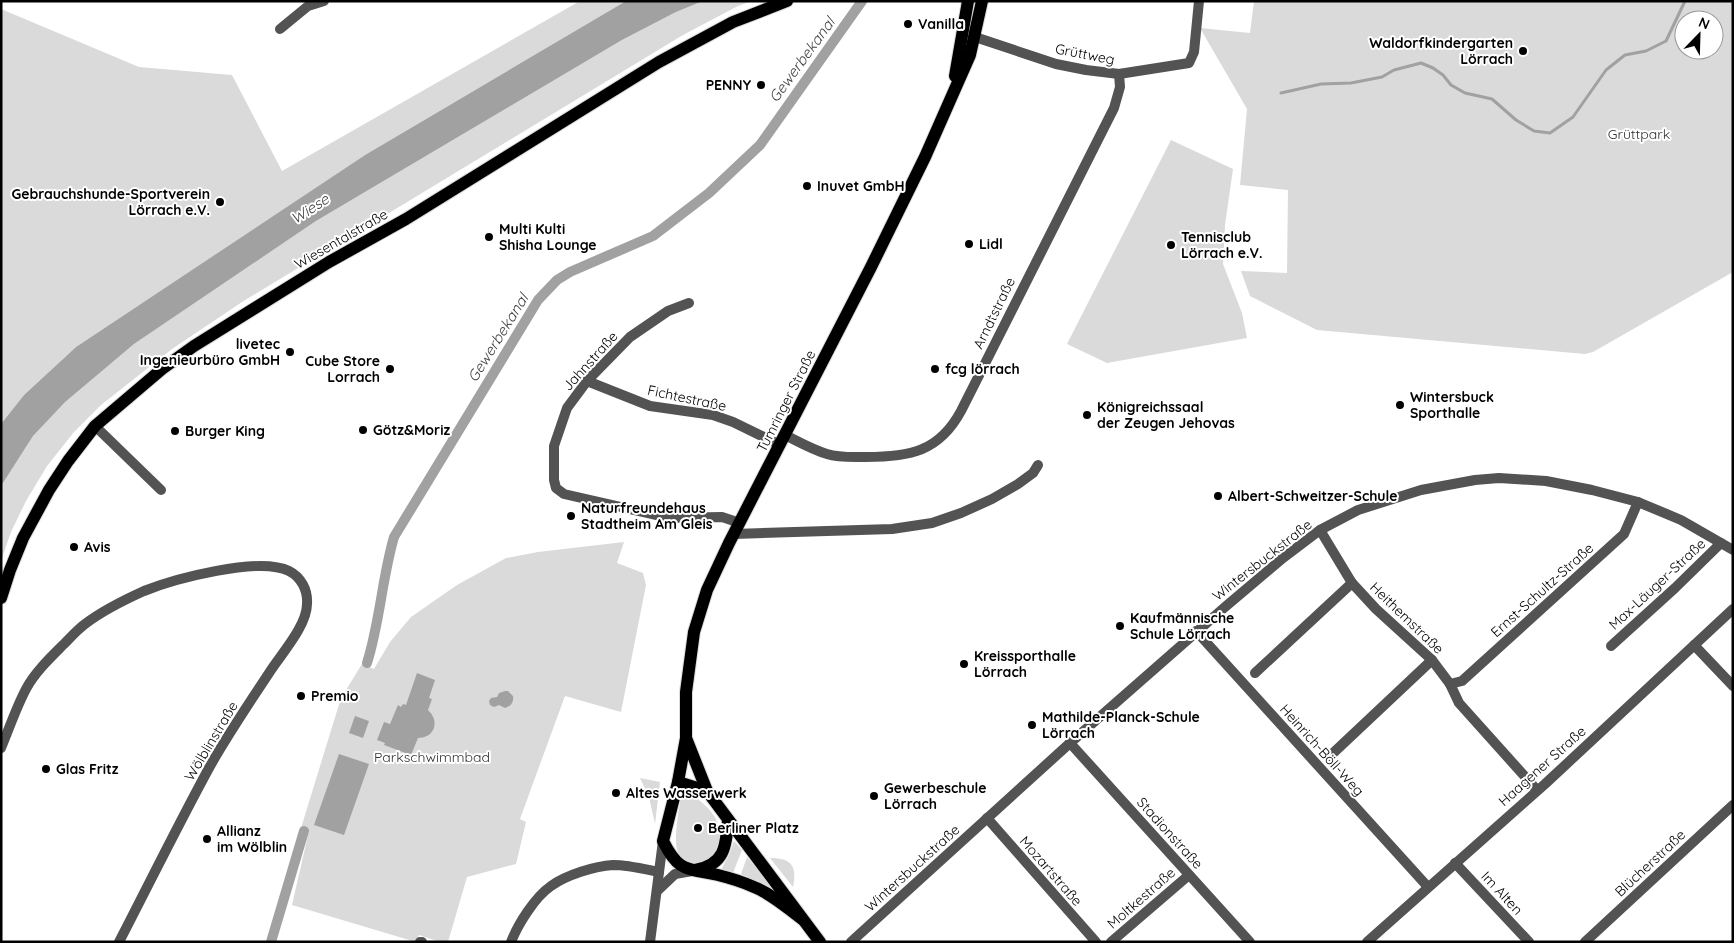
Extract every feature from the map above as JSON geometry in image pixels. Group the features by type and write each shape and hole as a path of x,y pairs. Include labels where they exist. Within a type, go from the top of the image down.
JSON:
{"main road":[{"name":"Wiesentalstraße","path":"1,598 13,561 35,516 68,461 95,426 162,369 194,346 329,262 406,220 659,62 732,22 787,1"},
{"name":"Tumringer Straße","path":"968,1 969,34"},
{"name":"Tumringer Straße","path":"663,841 678,782 686,738 686,692 694,632 707,590 926,157 954,89 958,52 969,34 982,1"},
{"name":"Tumringer Straße","path":"686,738 707,791"},
{"path":"678,782 707,791 788,897 817,941"},
{"path":"692,871 712,866 718,860 726,843 728,820"},
{"path":"663,841 676,861 692,871 716,875 755,887 802,919"}],"street":[{"path":"280,29 308,6 324,1"},
{"name":"Grüttweg","path":"969,34 1056,64 1119,74 1190,62 1194,52 1199,1"},
{"name":"Arndtstraße","path":"782,440 830,455 887,457 904,455 920,450 937,441 948,432 961,411 1114,108 1120,87 1119,74"},
{"name":"Jahnstraße","path":"689,303 668,311 630,337 587,381 567,408 554,446 554,480 556,488 564,494 669,518 722,517 740,523"},
{"name":"Fichtestraße","path":"587,381 650,406 713,415 782,440"},
{"path":"95,426 161,490"},
{"path":"734,534 902,529 932,523 992,499 1033,473 1038,465"},
{"name":"Wintersbuckstraße","path":"851,942 1196,631 1283,558 1320,530 1358,510 1403,495 1481,479 1499,478 1546,481 1638,502 1681,520 1733,550"},
{"name":"Ernst-Schultz-Straße","path":"1450,684 1462,681 1624,534 1638,502"},
{"name":"Heithemstraße","path":"1320,530 1352,583 1376,610 1432,660 1450,684 1459,703 1537,790"},
{"name":"Max-Läuger-Straße","path":"1611,646 1721,543"},
{"name":"Wölblinstraße","path":"1,748 27,688 54,654 84,625 144,591 187,577 231,569 255,567 278,568 293,573 300,580 305,589 308,603 302,623 240,717 210,767 119,942"},
{"path":"1255,673 1352,583"},
{"name":"Haagener Straße","path":"1367,942 1537,790 1733,609"},
{"name":"Heinrich-Böll-Weg","path":"1196,631 1428,887"},
{"path":"1694,645 1733,686"},
{"path":"1330,756 1432,660"},
{"name":"Stadionstraße","path":"1070,743 1250,942"},
{"name":"Blücherstraße","path":"1585,942 1733,805"},
{"name":"Mozartstraße","path":"987,818 1096,942"},
{"name":"Tumringer Straße","path":"650,942 663,841"},
{"name":"Im Alten","path":"1455,863 1529,942"},
{"path":"511,942 530,908 551,886 583,871 614,865 659,872"},
{"path":"657,891 674,874 692,871"},
{"name":"Moltkestraße","path":"1112,942 1188,875"}],"green space":[{"path":"580,1 626,1 365,155 76,347 24,395 1,424 1,9 139,67 232,75 282,171"},
{"path":"703,1 752,1 738,6 683,35 242,302 172,349 101,405 74,432 47,466 26,501 11,532 1,561 1,486 33,436 64,402 134,344 316,221 622,40 676,12"},
{"name":"Grüttpark","path":"1254,1 1733,1 1733,272 1593,352 1585,354 1317,330 1250,296 1241,271 1287,273 1288,190 1240,185 1247,109 1200,28 1250,33"},
{"name":"Tennisclub Lörrach e.V.","path":"1171,140 1233,169 1225,225 1223,264 1242,313 1247,338 1107,363 1067,344"},
{"name":"Parkschwimmbad","path":"624,542 617,563 643,573 646,585 621,712 565,696 520,819 526,822 516,864 467,877 448,942 440,942 419,935 416,942 292,905 309,831 301,828 341,698 362,664 374,669 390,642 411,617 457,585 506,558 538,552"},
{"path":"640,778 660,782 655,824 649,797"},
{"name":"Berliner Platz","path":"687,792 708,809 719,825 720,840 715,853 706,862 695,866 685,863 678,853 676,840 681,795"},
{"path":"734,841 742,850 733,873 721,870"},
{"path":"747,857 783,900 764,886 741,874"},
{"path":"770,858 783,860 791,865 794,874 793,887"}],"water":[{"name":"Wiese","path":"626,1 703,1 676,12 622,40 316,221 134,344 65,402 33,436 1,486 1,424 24,395 76,347 365,155"},
{"path":"417,673 435,680 429,698 432,699 428,710 432,714 435,724 432,732 418,738 411,755 384,745 385,743 377,740 384,722 390,724 398,705 401,707 403,704 406,705"},
{"path":"508,691 513,696 510,705 505,708 499,705 494,707 490,705 489,701 491,698 497,697 499,693"},
{"path":"355,716 369,721 363,738 349,733"},
{"path":"339,754 369,764 344,835 314,825"}],"waterway":[{"name":"Gewerbekanal","path":"367,663 394,537 538,300 557,280 570,272 653,236 709,193 760,145 862,1"},
{"path":"1281,93 1321,84 1351,83 1382,77 1394,70 1421,63 1433,68 1443,75 1451,85 1465,93 1492,99 1516,120 1534,131 1550,133 1573,117 1606,70 1625,55 1646,51 1666,41 1685,1"},
{"name":"Gewerbekanal","path":"271,942 304,831"}],"place":[{"name":"Vanilla","path":"908,24"},
{"name":"Waldorfkindergarten Lörrach","path":"1523,51"},
{"name":"PENNY","path":"761,85"},
{"name":"Inuvet GmbH","path":"807,186"},
{"name":"Gebrauchshunde-Sportverein Lörrach e.V.","path":"220,202"},
{"name":"Multi Kulti Shisha Lounge","path":"489,237"},
{"name":"Lidl","path":"969,244"},
{"name":"Tennisclub Lörrach e.V.","path":"1171,245"},
{"name":"livetec Ingenieurbüro GmbH","path":"290,352"},
{"name":"Cube Store Lorrach","path":"390,369"},
{"name":"fcg lörrach","path":"935,369"},
{"name":"Wintersbuck Sporthalle","path":"1400,405"},
{"name":"Königreichssaal der Zeugen Jehovas","path":"1087,415"},
{"name":"Götz&Moriz","path":"363,430"},
{"name":"Burger King","path":"175,431"},
{"name":"Albert-Schweitzer-Schule","path":"1218,496"},
{"name":"Naturfreundehaus Stadtheim Am Gleis","path":"571,516"},
{"name":"Avis","path":"74,547"},
{"name":"Kaufmännische Schule Lörrach","path":"1120,626"},
{"name":"Kreissporthalle Lörrach","path":"964,664"},
{"name":"Premio","path":"301,696"},
{"name":"Mathilde-Planck-Schule Lörrach","path":"1032,725"},
{"name":"Glas Fritz","path":"46,769"},
{"name":"Altes Wasserwerk","path":"616,793"},
{"name":"Gewerbeschule Lörrach","path":"874,796"},
{"name":"Berliner Platz","path":"698,828"},
{"name":"Allianz im Wölblin","path":"207,839"}]}
